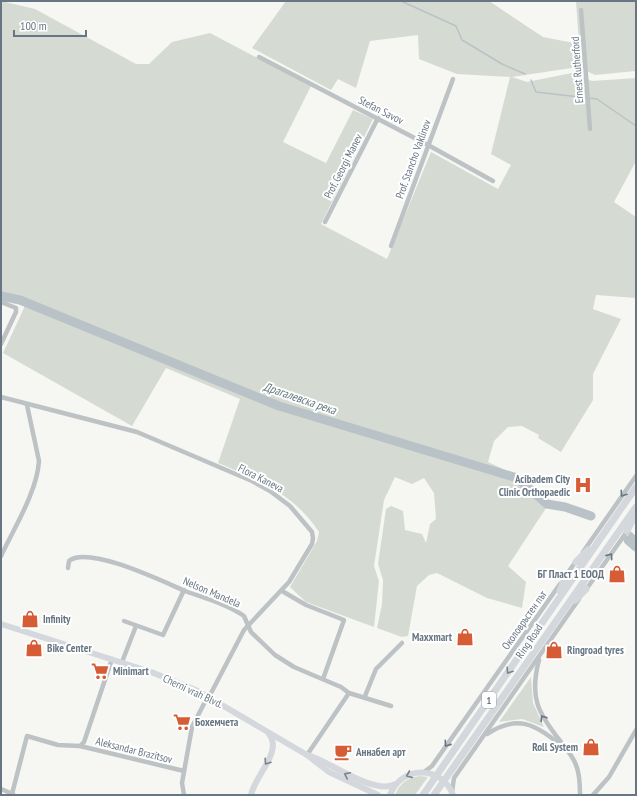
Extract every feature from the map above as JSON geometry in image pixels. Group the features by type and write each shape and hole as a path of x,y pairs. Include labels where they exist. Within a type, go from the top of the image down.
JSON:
{"highway":[{"name":"Ring Road","path":"422,795 636,487"},
{"name":"Ring Road","path":"434,795 636,507"},
{"path":"627,531 636,513"},
{"path":"576,562 600,539"},
{"path":"554,604 566,576"},
{"path":"562,613 586,589"}],"main road":[{"name":"Cherni vrah Blvd.","path":"1,624 122,662 174,681 208,696 307,755 315,757 352,778 377,788 388,788 396,784"},
{"path":"251,795 259,774 274,750 274,742 265,730"},
{"name":"Cherni vrah Blvd.","path":"307,755 313,762 334,775 378,795"},
{"path":"390,795 396,784 408,774 427,772 442,779 447,784 452,794"}],"street":[{"name":"Ernest Rutherford","path":"581,10 590,129"},
{"name":"Stefan Savov","path":"259,57 378,118 492,181"},
{"name":"Prof. Stancho Vaklinov","path":"391,246 453,78"},
{"name":"Prof. Georgi Manev","path":"325,222 378,118"},
{"path":"1,302 16,308 16,312 1,344"},
{"name":"Flora Kaneva","path":"1,397 27,405 137,432 252,481 282,498 312,532 312,544 282,591 248,624 192,727 182,783 184,795"},
{"path":"1,556 31,492 39,469 39,461 27,405"},
{"name":"Околовръстен път","path":"427,772 636,476"},
{"path":"452,794 452,784 454,778 540,658 586,589 636,519"},
{"path":"627,531 636,539"},
{"name":"Nelson Mandela","path":"68,568 70,560 86,557 108,561 152,576 240,613 246,618 251,632 283,660 306,673 323,678 343,688 349,693 365,696 391,706"},
{"path":"124,621 163,635 184,590"},
{"path":"282,591 306,605 344,620 323,678"},
{"path":"122,662 136,626"},
{"path":"365,696 376,669 402,642"},
{"path":"540,658 535,686 537,705 545,721 577,765 580,782 580,795"},
{"path":"80,746 87,736 112,659"},
{"path":"307,755 349,693"},
{"path":"484,735 506,724 522,723 538,727 567,750"},
{"path":"593,795 609,777 635,733"},
{"name":"Aleksandar Brazitsov","path":"13,794 28,736 63,745 80,746 184,771"},
{"path":"1,789 13,794"}],"shaded area":[{"path":"1,1 35,9 136,64 149,64 172,42 210,33 311,86 283,142 326,163 353,110 373,119 321,224 387,259 431,152 498,189 511,165 491,154 510,77 457,74 419,59 418,35 370,41 356,88 338,79 331,90 252,48 286,1 489,1 543,37 579,44 576,1 636,1 636,71 595,75 578,67 512,77 527,82 572,73 592,81 636,78 636,161 614,202 636,217 636,298 596,295 593,309 621,319 593,374 593,400 561,452 538,438 539,435 522,426 508,427 494,441 488,462 522,478 550,502 508,566 526,582 522,608 487,598 437,573 429,575 417,586 408,636 402,637 377,628 382,604 383,580 378,564 386,509 391,506 403,511 405,530 422,534 426,543 430,524 436,519 434,493 424,478 412,484 395,477 384,500 374,566 379,581 374,627 306,602 290,587 317,541 319,532 298,507 274,489 247,475 218,463 240,399 166,368 132,426 3,353 24,308 25,299 1,294"},
{"path":"531,677 533,703 544,727 522,719 499,722"},
{"path":"420,776 428,777 415,795 395,795 404,782"}],"waterway":[{"path":"401,1 456,26 462,40 502,64 525,74"},
{"path":"531,80 536,92 597,99 636,126"},
{"name":"Драгалевска река","path":"1,296 20,300 279,406 517,478 547,504 565,507 591,516"},
{"name":"Драгалевска река","path":"628,540 636,547"}],"place":[{"name":"Acibadem City Clinic Orthopaedic","path":"583,485"},
{"name":"БГ Пласт 1 ЕООД","path":"617,574"},
{"name":"Infinity","path":"30,619"},
{"name":"Maxxmart","path":"465,637"},
{"name":"Bike Center","path":"34,648"},
{"name":"Ringroad tyres","path":"554,650"},
{"name":"Minimart","path":"100,671"},
{"name":"Бохемчета","path":"182,722"},
{"name":"Roll System","path":"591,747"},
{"name":"Аннабел арт","path":"343,752"}]}
